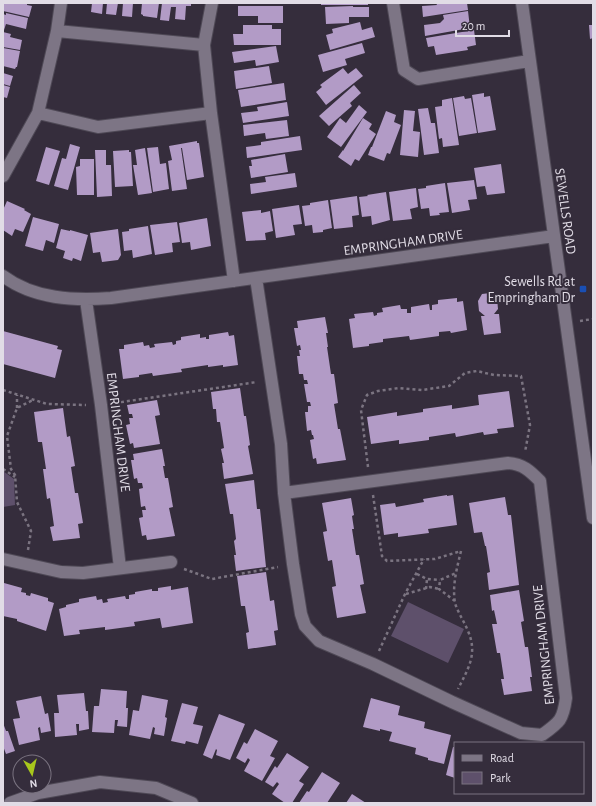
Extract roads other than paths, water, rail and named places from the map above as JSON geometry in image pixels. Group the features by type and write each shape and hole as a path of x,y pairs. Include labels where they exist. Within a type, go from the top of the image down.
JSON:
{"street":[{"path":"3,176 38,113 57,31 61,3"},
{"path":"212,3 204,45 234,281"},
{"path":"393,3 404,70 418,80 529,61"},
{"name":"SEWELLS ROAD","path":"522,3 593,518"},
{"path":"57,31 204,45"},
{"path":"38,113 98,126 212,113"},
{"name":"EMPRINGHAM DRIVE","path":"3,276 27,289 67,299 86,300 111,298 554,236"},
{"name":"EMPRINGHAM DRIVE","path":"256,278 281,444 284,493 293,564 301,614 305,626 319,641 373,664 452,702 521,732 542,735 557,724 564,714 566,698 540,481 531,471 516,463 508,463 284,493"},
{"name":"EMPRINGHAM DRIVE","path":"86,300 120,568"},
{"path":"3,559 61,572 82,573 171,562"},
{"path":"10,803 38,793 100,782 156,788 192,803"}],"place":[{"name":"Sewells Rd at Empringham Dr","path":"583,289"}]}
